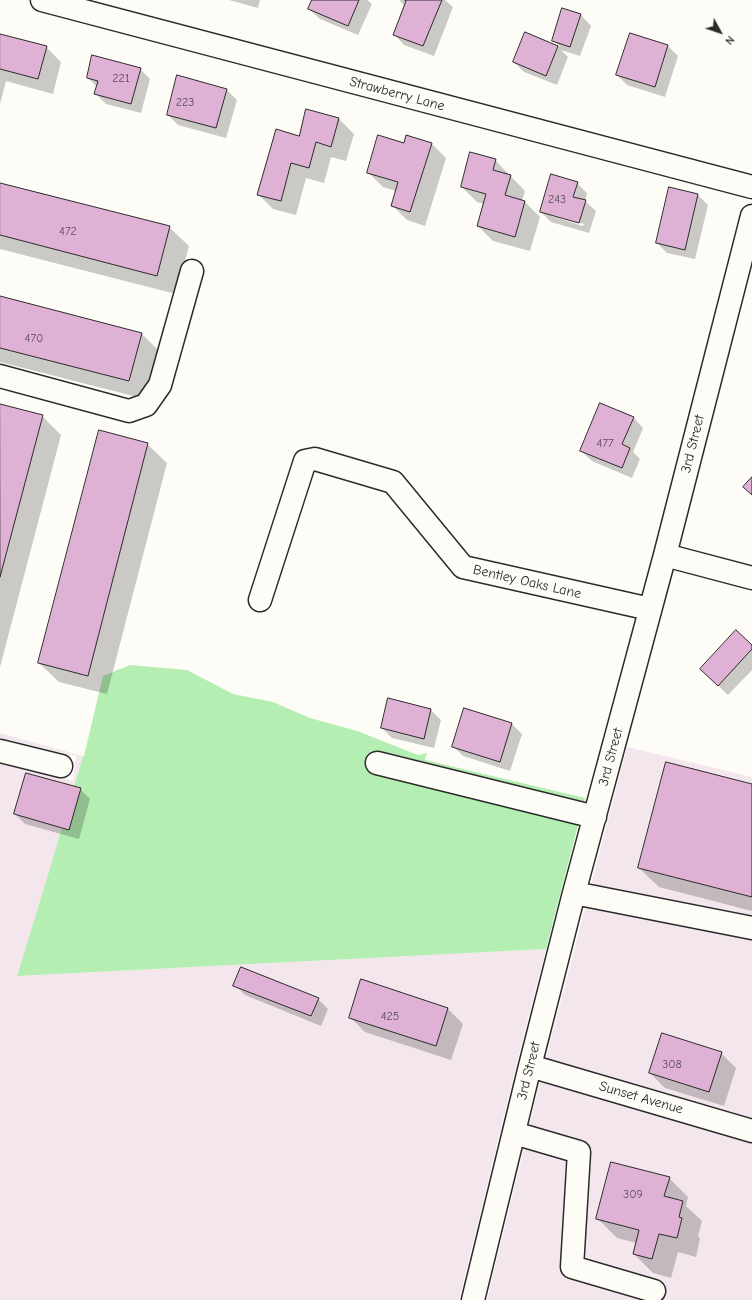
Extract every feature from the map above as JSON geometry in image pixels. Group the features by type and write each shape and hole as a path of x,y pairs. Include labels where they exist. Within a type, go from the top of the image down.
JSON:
{"street":[{"name":"Strawberry Lane","path":"42,0 752,187"},
{"name":"3rd Street","path":"473,1300 574,893 665,555 752,216"},
{"path":"0,376 129,411 146,405 160,385 192,271"},
{"name":"Bentley Oaks Lane","path":"260,600 305,461 315,459 393,482 463,567 650,609"},
{"path":"665,555 752,578"},
{"path":"0,751 61,766"},
{"path":"377,763 595,817"},
{"path":"574,893 752,928"},
{"name":"Sunset Avenue","path":"530,1066 752,1131"},
{"path":"514,1133 578,1152 572,1267 654,1291"}],"shaded area":[{"path":"0,733 83,756 17,976 546,949 459,1300 0,1300 0,763 73,781 76,756 0,738"},
{"path":"627,747 752,777 752,1118 546,1058"},
{"path":"540,1082 752,1144 752,1300 487,1300"}],"green space":[{"path":"130,665 187,670 233,694 273,702 310,718 357,731 418,755 427,753 425,760 585,798 546,949 17,976 84,756 103,676"}],"building":[{"path":"312,0 359,0 348,26 308,9"},
{"path":"405,0 442,0 423,46 393,35 406,1"},
{"path":"562,8 581,14 570,47 552,41"},
{"path":"525,32 558,46 546,76 513,62"},
{"path":"630,33 668,45 655,87 616,75"},
{"path":"0,34 47,46 38,79 0,69"},
{"path":"92,55 141,68 131,104 94,94 98,81 87,78"},
{"path":"177,75 227,89 216,128 167,115"},
{"path":"306,109 339,118 331,147 316,142 309,168 291,163 281,201 257,195 276,129 299,136"},
{"path":"378,135 404,143 406,135 432,143 410,212 391,206 398,182 367,173"},
{"path":"470,152 496,159 493,170 511,175 505,195 525,201 515,237 477,226 486,194 461,187"},
{"path":"551,174 578,182 573,197 586,200 579,223 540,212"},
{"path":"0,183 170,226 157,276 0,235"},
{"path":"669,187 698,194 685,250 656,243"},
{"path":"0,296 142,333 129,381 0,348"},
{"path":"600,403 634,417 622,444 630,448 622,468 580,451"},
{"path":"0,404 43,415 0,577"},
{"path":"99,430 148,443 88,676 38,663"},
{"path":"752,477 752,495 743,487"},
{"path":"736,630 752,645 752,649 718,686 700,669"},
{"path":"388,698 431,709 424,739 381,728"},
{"path":"464,708 512,723 500,762 452,747"},
{"path":"666,762 752,784 752,897 638,868"},
{"path":"26,773 81,788 69,830 14,814"},
{"path":"241,967 319,998 311,1016 233,986"},
{"path":"361,979 448,1008 436,1046 349,1018"},
{"path":"662,1033 722,1052 709,1092 649,1073"},
{"path":"611,1162 670,1177 664,1196 683,1201 679,1217 682,1218 677,1238 659,1234 652,1259 633,1254 639,1230 596,1219"}]}
